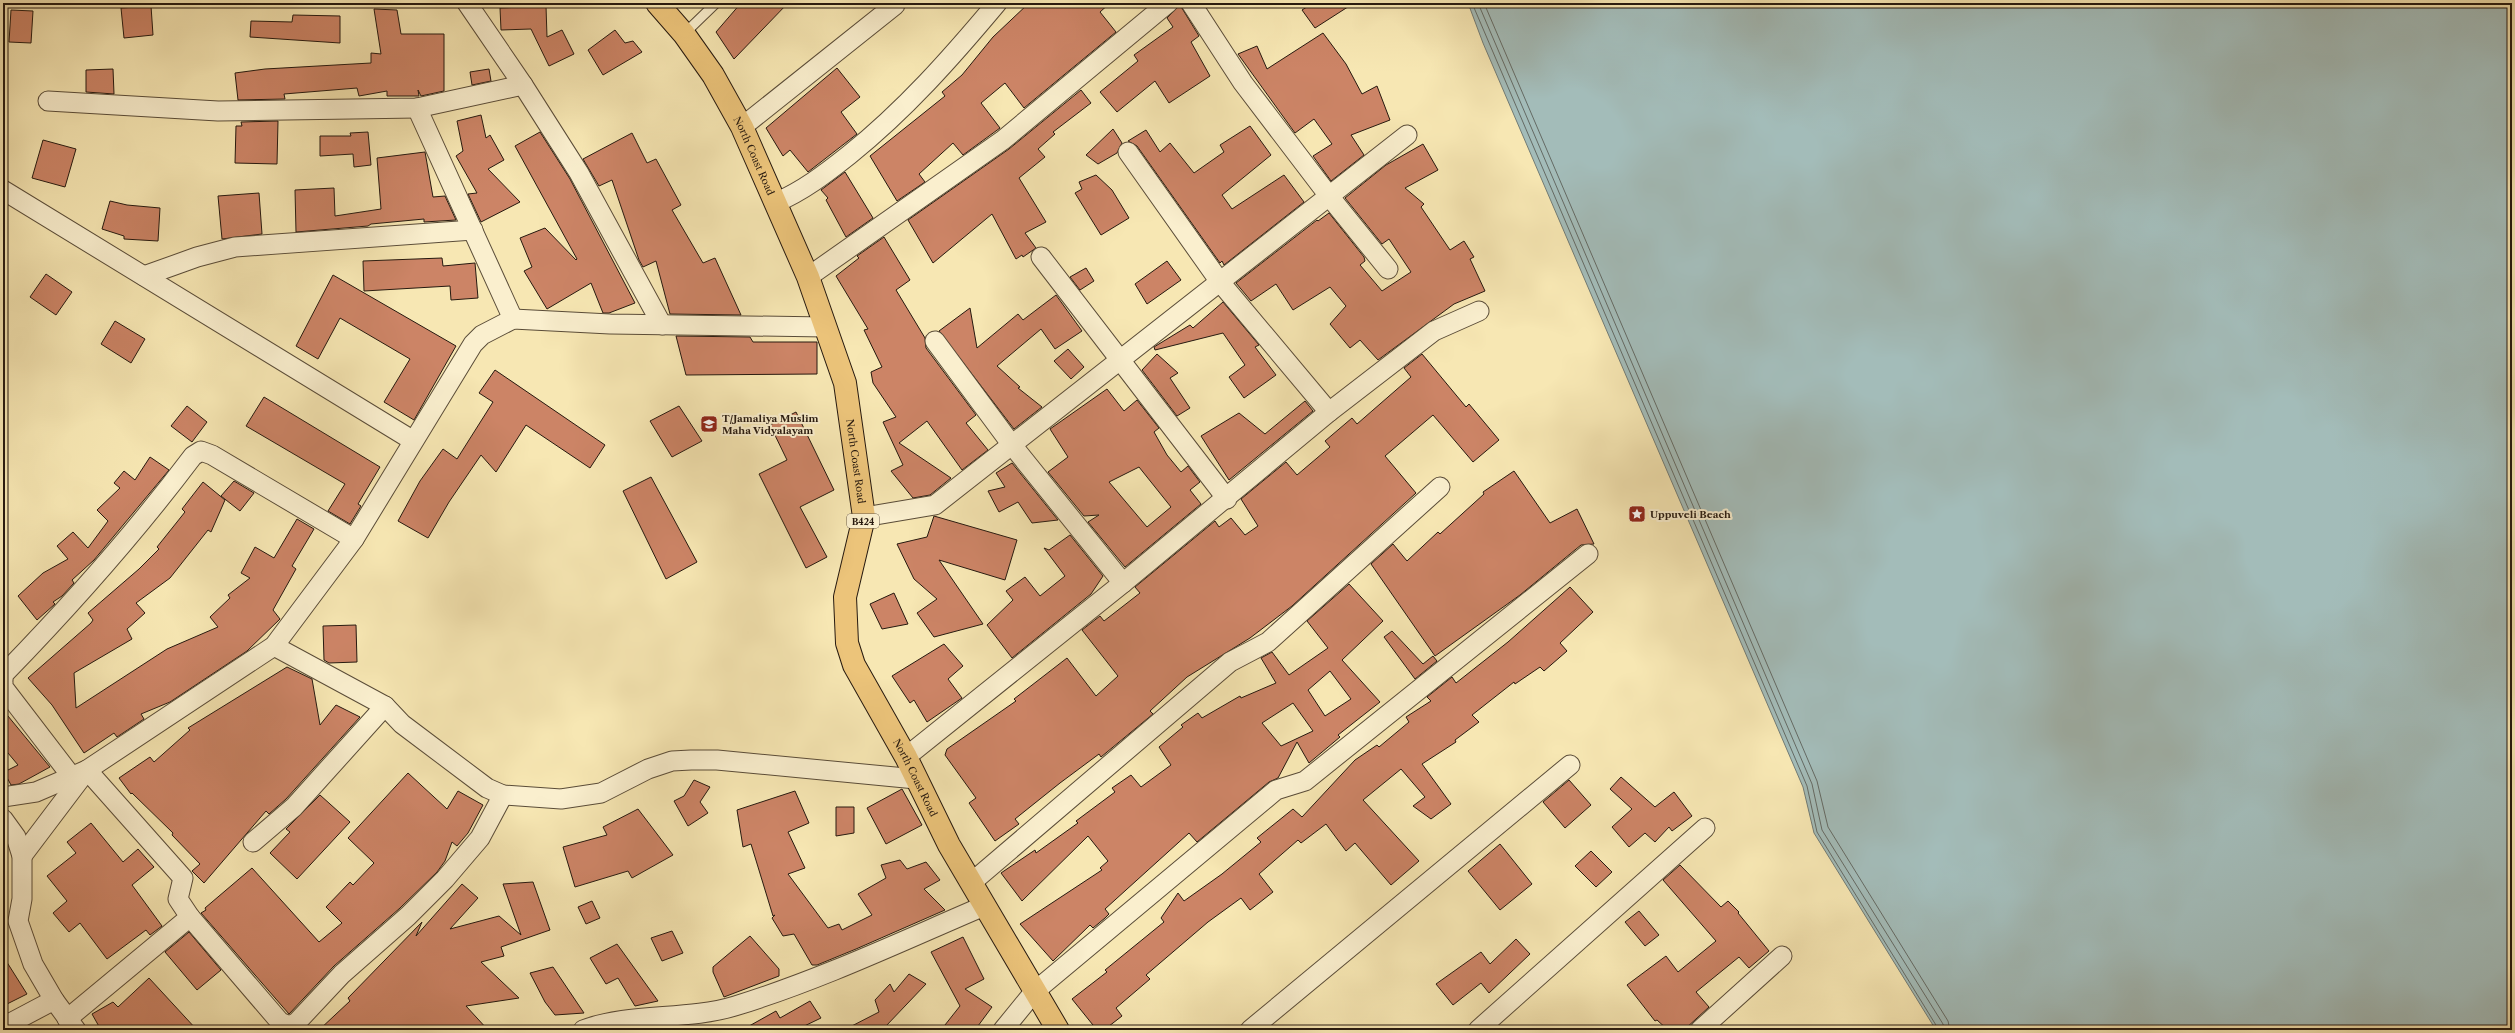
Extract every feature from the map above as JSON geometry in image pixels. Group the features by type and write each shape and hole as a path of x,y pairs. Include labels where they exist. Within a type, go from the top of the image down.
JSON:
{"main road":[{"name":"North Coast Road","path":"658,3 684,34 714,75 742,127 808,278 845,383 864,517 845,597 847,643 854,665 906,757 971,883 1034,992 1058,1030"}],"street":[{"path":"467,3 523,85 579,173 662,325"},
{"path":"775,203 797,193 821,177 888,124 951,58 997,3"},
{"path":"808,278 1003,140 1168,3"},
{"path":"1191,3 1243,83 1329,196 1388,270"},
{"path":"742,127 895,6"},
{"path":"48,101 218,112 417,108 523,85"},
{"path":"417,108 513,319"},
{"path":"864,517 935,505 1407,135"},
{"path":"1128,152 1220,282 1329,412"},
{"path":"3,190 412,440"},
{"path":"144,276 197,257 235,247 473,230"},
{"path":"1041,257 1227,499"},
{"path":"906,757 1227,499 1329,412 1434,331 1479,311"},
{"path":"3,797 36,792 80,774 274,646 354,539 412,440 473,344 487,331 513,319 662,325 826,327"},
{"path":"935,341 1012,445 1123,583"},
{"path":"354,539 212,455 201,451 193,456 149,513 72,604 4,674 3,687 80,774 181,873 183,878 178,899 190,917 280,1022 290,1026 297,1022 342,974 408,916 445,880 480,838 502,795"},
{"path":"971,883 1230,662 1268,642 1440,486"},
{"path":"1003,1030 1034,992 1276,790 1305,781 1588,554"},
{"path":"274,646 385,706 402,724 487,788 502,795 561,799 601,793 648,769 672,761 717,760 916,779"},
{"path":"254,842 302,798 385,706"},
{"path":"1250,1030 1570,766"},
{"path":"22,856 80,774"},
{"path":"3,819 16,837 22,856 22,899 10,923 54,1000 72,1024 190,917"},
{"path":"1478,1030 1705,828"},
{"path":"583,1030 596,1025 634,1020 692,1016 735,1006 863,959 984,906"},
{"path":"1700,1030 1782,956"},
{"path":"3,1027 54,1000"}],"lane":[{"path":"684,34 716,3"}],"water":[{"path":"1468,3 2512,3 2512,1030 1936,1030 1814,833 1803,787 1483,43"}],"building":[{"path":"741,3 788,3 734,59 716,32"},
{"path":"1029,3 1110,3 1100,12 1116,32 1024,108 1005,83 981,103 1000,128 963,155 953,143 919,174 925,182 897,201 870,156 945,96 942,92 962,75 993,37"},
{"path":"1313,3 1354,3 1315,28 1302,10"},
{"path":"1180,5 1199,36 1191,42 1210,76 1169,103 1155,81 1117,112 1100,92 1138,61 1134,55 1173,27 1167,18"},
{"path":"151,6 153,35 124,38 121,8"},
{"path":"546,6 547,37 562,30 574,54 549,66 531,29 501,30 500,8"},
{"path":"374,9 397,10 401,34 444,34 444,91 421,96 418,90 419,96 387,96 387,91 359,96 357,88 284,94 285,99 238,100 235,73 265,69 371,63 371,53 381,54"},
{"path":"11,10 33,11 31,43 9,42"},
{"path":"293,15 340,16 340,43 250,37 251,21 292,22"},
{"path":"615,30 625,43 633,41 642,52 603,75 588,50"},
{"path":"1323,33 1346,64 1362,94 1377,86 1390,120 1351,135 1364,155 1331,181 1313,156 1332,144 1314,119 1295,133 1238,54 1257,46 1267,69"},
{"path":"837,68 860,97 841,112 857,134 808,172 790,150 783,156 766,128"},
{"path":"113,69 114,94 86,92 86,70"},
{"path":"489,69 491,81 472,85 470,72"},
{"path":"1081,90 1091,103 1053,132 1055,134 1038,149 1045,157 1019,178 1046,222 1025,233 1036,248 1023,257 1022,255 1016,259 992,214 933,263 908,220 1009,149"},
{"path":"481,115 486,138 490,135 504,160 488,169 520,202 481,222 468,194 477,193 456,156 463,151 457,121"},
{"path":"278,121 277,164 235,163 236,126 242,126 241,122"},
{"path":"1250,126 1271,155 1222,195 1232,209 1284,175 1304,202 1224,265 1222,261 1220,263 1137,146 1128,141 1146,130 1160,152 1170,143 1194,173 1224,152 1220,145"},
{"path":"1113,129 1122,143 1117,153 1098,164 1086,155"},
{"path":"368,132 371,165 354,167 353,154 320,156 320,136 351,136 350,133"},
{"path":"540,132 570,179 635,303 609,313 603,313 591,283 547,309 524,271 532,267 520,238 545,228 576,260 577,259 515,146"},
{"path":"632,133 647,163 656,159 681,205 672,210 703,263 715,258 741,315 670,314 656,261 643,267 639,260 612,180 599,186 583,159"},
{"path":"43,140 76,149 65,187 32,178"},
{"path":"1423,144 1438,170 1405,188 1424,204 1421,207 1450,250 1464,241 1474,257 1470,259 1485,291 1454,304 1378,360 1360,340 1350,348 1330,324 1346,306 1330,287 1293,310 1276,284 1251,301 1236,283 1317,220 1318,221 1329,213 1364,257 1365,261 1360,265 1382,291 1411,272 1389,239 1382,244 1345,198 1386,165"},
{"path":"425,152 433,197 445,196 456,220 424,222 424,219 371,224 368,226 296,232 295,190 334,188 335,216 381,209 377,158"},
{"path":"845,172 873,218 846,237 826,200 828,198 821,190"},
{"path":"1096,175 1112,190 1129,218 1101,235 1075,193 1082,189 1079,182"},
{"path":"259,193 262,234 222,239 218,196"},
{"path":"110,201 127,205 160,208 158,241 124,239 124,236 102,229"},
{"path":"884,237 910,280 896,290 925,338 926,348 976,415 966,423 988,450 962,470 927,421 899,443 951,478 930,495 913,498 891,471 903,465 883,422 896,417 873,383 871,372 882,367 864,330 868,329 836,276 859,258 857,256"},
{"path":"442,258 443,266 475,263 478,298 451,300 450,286 364,291 363,261"},
{"path":"1167,261 1181,280 1147,304 1135,284"},
{"path":"1086,268 1094,281 1080,290 1070,277"},
{"path":"46,274 72,292 56,315 30,297"},
{"path":"333,275 456,346 414,420 384,402 410,359 340,318 318,359 296,346"},
{"path":"1056,295 1082,331 1055,349 1041,329 997,366 1020,387 1018,388 1042,407 1014,429 939,331 970,308 977,348 1018,314 1023,320"},
{"path":"1223,302 1259,345 1255,347 1276,375 1244,398 1229,377 1245,365 1223,333 1155,350 1154,347 1190,325 1193,328"},
{"path":"115,321 145,339 131,363 101,344"},
{"path":"676,336 750,337 753,342 817,342 817,374 686,375"},
{"path":"1068,349 1084,367 1071,379 1054,361"},
{"path":"1157,354 1178,373 1170,378 1190,408 1177,416 1142,370"},
{"path":"1422,354 1466,407 1469,404 1499,440 1473,462 1433,415 1385,456 1416,493 1292,606 1250,638 1187,677 1150,711 1153,714 1101,757 1099,754 1015,819 1019,824 995,841 969,803 976,798 945,755 947,749 1016,701 1014,699 1067,658 1096,696 1118,676 1082,630 1100,616 1104,621 1140,593 1135,587 1215,521 1219,527 1231,518 1245,535 1258,526 1241,499 1286,462 1297,475 1330,447 1325,441 1352,418 1357,424 1411,377 1404,368"},
{"path":"495,370 605,445 590,468 526,425 496,472 481,455 449,502 428,538 398,521 420,481 443,449 457,459 493,402 479,393"},
{"path":"1107,389 1124,411 1137,400 1159,428 1154,432 1167,455 1181,472 1188,466 1200,482 1190,490 1201,504 1125,567 1088,522 1099,515 1084,516 1048,472 1068,457 1050,429","holes":["1139,467 1171,507 1147,527 1109,482"]},
{"path":"264,397 380,467 358,504 361,506 350,524 328,511 345,484 246,426"},
{"path":"1305,401 1313,411 1229,480 1201,436 1239,413 1265,434"},
{"path":"187,406 207,422 192,442 171,426"},
{"path":"679,406 702,441 672,457 650,421"},
{"path":"796,412 834,490 800,507 827,557 806,568 759,474 787,460 770,425"},
{"path":"150,457 169,470 94,560 72,580 74,583 62,596 53,602 55,604 37,620 18,596 43,573 68,559 57,546 73,532 88,548 108,521 97,510 120,488 114,483 124,471 135,480"},
{"path":"1012,463 1058,520 1032,523 1018,502 999,512 988,491 1005,487 996,473"},
{"path":"1514,471 1550,523 1577,509 1594,544 1581,545 1520,595 1435,656 1371,564 1393,544 1407,561 1438,532 1440,534 1484,494 1483,492"},
{"path":"651,477 697,562 666,579 623,491"},
{"path":"234,481 254,493 240,511 221,496"},
{"path":"203,482 225,500 211,532 208,530 170,578 136,603 145,613 127,629 132,639 74,673 76,708 167,649 218,627 210,617 230,598 228,595 250,578 241,573 255,547 274,558 297,519 314,529 292,566 296,569 273,610 280,619 247,651 170,702 141,714 144,719 117,737 114,733 84,753 52,705 28,678 91,623 93,620 88,613 139,569 159,549 157,547 185,512 182,509"},
{"path":"934,516 1017,540 1005,580 939,560 983,624 934,637 917,613 937,599 914,579 897,544 927,537"},
{"path":"1070,535 1103,576 1091,594 1012,658 987,625 1013,600 1006,591 1025,577 1040,596 1065,576 1044,548 1049,550"},
{"path":"1349,584 1383,621 1342,660 1380,702 1338,735 1340,737 1309,763 1297,742 1278,778 1269,782 1197,842 1189,833 1105,909 1109,914 1105,918 1093,928 1090,925 1053,961 1020,924 1102,870 1100,868 1108,861 1088,836 1022,901 1001,873 1035,850 1036,853 1078,823 1076,821 1115,792 1112,788 1131,775 1141,787 1171,765 1159,747 1183,727 1181,725 1198,713 1202,718 1240,696 1241,698 1276,683 1261,658 1272,652 1289,675 1328,648 1307,621","holes":["1330,671 1351,699 1325,716 1308,690","1293,703 1313,731 1281,746 1262,723"]},
{"path":"1570,587 1593,612 1560,643 1567,651 1544,671 1540,667 1515,684 1514,682 1472,715 1479,722 1455,740 1456,742 1422,764 1451,804 1431,819 1413,806 1425,797 1401,769 1363,800 1419,861 1391,885 1355,843 1346,851 1326,824 1301,843 1298,840 1259,874 1273,892 1250,910 1241,898 1208,922 1146,975 1150,979 1116,1008 1122,1016 1104,1030 1097,1030 1072,999 1107,972 1105,970 1164,922 1161,918 1178,893 1184,901 1222,874 1261,842 1257,838 1293,809 1302,817 1355,760 1377,745 1379,747 1409,722 1406,717 1431,701 1427,697 1452,677 1456,683 1508,642"},
{"path":"894,593 908,624 882,629 870,604"},
{"path":"356,625 357,662 329,663 324,660 323,626"},
{"path":"1392,631 1423,664 1433,656 1437,661 1415,679 1384,637"},
{"path":"944,644 963,666 948,679 962,698 927,722 914,700 910,703 892,676"},
{"path":"287,667 312,679 320,725 336,705 360,717 286,799 269,814 266,811 204,883 192,871 200,864 172,835 173,833 132,793 131,794 119,778 150,757 154,762 190,730 188,728"},
{"path":"3,710 50,767 19,784 11,785 4,772 18,765 3,747"},
{"path":"408,773 447,809 458,791 483,805 468,833 457,846 452,842 445,861 437,872 400,908 334,966 289,1014 201,913 252,868 319,942 342,923 326,907 350,882 353,885 374,863 348,838"},
{"path":"1621,777 1655,807 1674,792 1692,816 1672,831 1669,827 1655,842 1645,833 1629,847 1612,827 1632,809 1610,789"},
{"path":"694,780 710,787 700,802 708,813 688,826 674,801 684,796"},
{"path":"1569,780 1591,805 1565,828 1543,802"},
{"path":"902,789 922,825 886,844 867,808"},
{"path":"795,791 809,823 788,832 805,868 788,874 828,928 839,924 842,930 872,915 858,894 886,878 881,865 900,860 907,869 926,862 940,880 924,889 945,910 856,949 817,965 812,965 794,934 783,936 772,918 775,915 773,916 751,844 743,847 737,810"},
{"path":"320,795 350,822 297,879 270,853 290,832 286,829"},
{"path":"836,807 854,807 854,833 836,836"},
{"path":"638,809 673,855 632,878 628,871 575,887 563,847 607,835 603,827"},
{"path":"91,823 123,862 138,849 154,867 132,885 162,926 150,935 146,930 107,959 80,923 69,932 53,913 67,901 47,876 76,853 67,842"},
{"path":"1500,844 1532,884 1500,910 1468,871"},
{"path":"1591,851 1612,872 1596,887 1575,866"},
{"path":"1680,865 1721,907 1728,901 1739,912 1738,913 1769,951 1749,968 1739,957 1696,992 1709,1007 1684,1030 1668,1030 1657,1020 1655,1021 1627,985 1666,956 1678,972 1716,941 1663,880"},
{"path":"533,882 550,930 501,947 504,956 481,962 519,998 466,1006 488,1030 319,1030 350,1001 348,998 422,922 416,936 462,884 478,898 450,929 499,916 521,935 503,884"},
{"path":"592,901 600,918 586,924 578,907"},
{"path":"1639,911 1659,935 1645,946 1625,922"},
{"path":"672,931 683,953 662,961 651,938"},
{"path":"189,932 221,970 197,990 165,952"},
{"path":"750,936 779,969 779,976 724,997 713,972 713,967"},
{"path":"963,937 984,979 965,989 992,1007 975,1030 941,1030 960,1006 931,952"},
{"path":"1516,939 1530,954 1489,993 1481,983 1453,1005 1436,984 1481,952 1490,964"},
{"path":"617,944 658,1001 635,1006 618,978 606,984 590,958"},
{"path":"3,956 27,994 3,1006"},
{"path":"553,967 584,1013 555,1015 545,1002 530,973"},
{"path":"909,974 926,984 886,1026 880,1030 844,1030 879,1012 875,1000 890,984 894,992"},
{"path":"149,978 197,1030 101,1030 92,1014 113,1002 118,1007"},
{"path":"810,1001 821,1018 796,1030 742,1030 776,1011 780,1018"}],"place":[{"name":"T/Jamaliya Muslim Maha Vidyalayam","path":"709,424"},
{"name":"Uppuveli Beach","path":"1637,514"}]}
